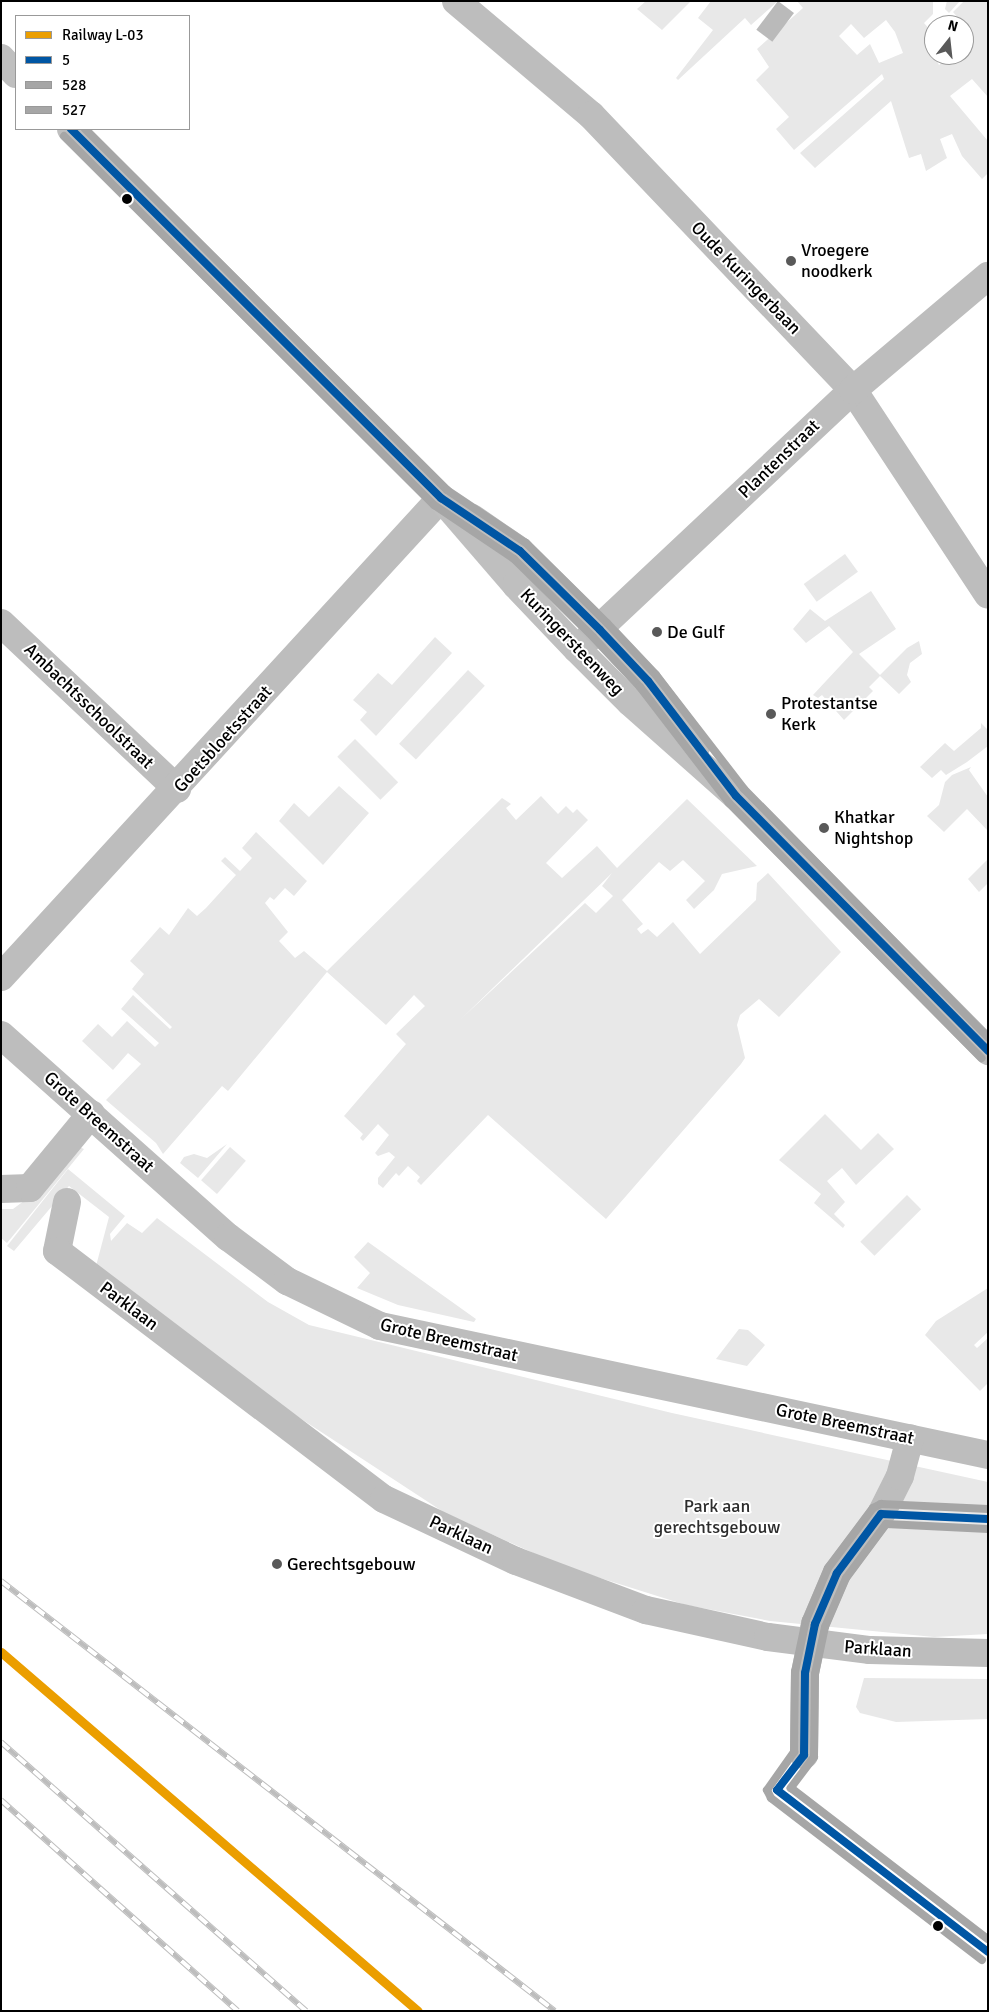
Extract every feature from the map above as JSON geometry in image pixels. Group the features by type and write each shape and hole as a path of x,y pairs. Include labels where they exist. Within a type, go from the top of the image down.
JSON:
{"main road":[{"path":"1,58 15,73"},
{"name":"Kuringersteenweg","path":"72,130 441,498 577,649 630,702 736,796 988,1051"},
{"name":"Kuringersteenweg","path":"441,498 520,551 600,630 648,681 736,796"}],"street":[{"name":"Oude Kuringerbaan","path":"456,1 591,115 853,390 988,595"},
{"name":"Plantenstraat","path":"577,649 600,630 853,390 988,276"},
{"name":"Goetsbloetsstraat","path":"1,977 177,790 441,498"},
{"name":"Ambachtsschoolstraat","path":"1,623 177,790"},
{"name":"Grote Breemstraat","path":"1,1035 228,1237 280,1276 380,1326 988,1455"},
{"path":"1,1189 30,1188 92,1114"},
{"name":"Parklaan","path":"67,1202 57,1251 384,1499 516,1561 646,1610 768,1637 870,1650 988,1653"},
{"path":"804,1755 805,1674 815,1624 837,1574 881,1514 900,1476 910,1438"}],"green space":[{"path":"646,1 691,1 662,30 637,9"},
{"path":"711,1 778,1 751,25 745,18 678,80 676,78 713,30 698,18"},
{"path":"797,1 933,1 933,14 924,15 924,65 974,65 974,15 956,15 953,12 964,1 988,1 988,97 972,79 950,96 988,141 988,173 982,179 962,156 952,134 940,139 947,158 926,171 921,154 909,158 891,101 815,168 800,153 884,79 882,74 794,150 776,129 789,117 756,80 769,67 757,49 803,8","holes":["886,20 895,32 903,53 879,63 870,44 857,55 839,36 851,24 864,38"]},
{"path":"947,1 960,1 949,13 945,9"},
{"path":"845,554 858,572 817,602 804,584"},
{"path":"871,591 896,629 859,654 880,675 907,648 919,641 922,654 910,663 907,675 911,682 899,694 880,676 869,687 873,691 844,720 822,695 818,698 813,695 853,652 829,626 806,643 793,629 810,609 825,621"},
{"path":"435,637 452,653 376,736 360,720 367,712 353,700 378,673 392,685"},
{"path":"468,670 485,686 416,760 399,744"},
{"path":"981,723 988,730 988,746 967,762 946,775 941,770 932,778 920,767 945,743 954,751 981,728"},
{"path":"355,739 398,782 380,800 337,757"},
{"path":"971,767 969,770 988,797 988,831 967,809 944,832 927,816 939,805 945,782 952,775"},
{"path":"339,786 369,813 323,865 279,821 294,803 309,817"},
{"path":"541,796 558,814 566,806 573,813 577,809 588,820 546,863 562,878 597,846 617,868 687,799 757,866 722,874 714,890 694,909 686,900 705,881 683,860 670,871 659,862 622,900 643,924 637,929 641,934 648,929 657,937 673,922 700,954 756,900 757,883 768,873 841,952 779,1017 759,999 740,1015 737,1025 745,1058 606,1219 488,1115 421,1185 417,1181 420,1177 408,1166 399,1176 396,1173 383,1188 378,1184 378,1178 395,1157 389,1152 378,1156 375,1153 389,1135 378,1124 363,1141 360,1138 363,1134 344,1116 406,1044 396,1034 425,1006 414,995 386,1025 327,972 228,1091 222,1086 163,1154 156,1143 106,1100 141,1064 128,1053 113,1070 82,1041 98,1024 112,1037 127,1021 155,1047 159,1043 121,1009 133,995 170,1029 172,1027 132,989 144,974 130,961 160,927 169,935 188,908 197,916 206,908 236,875 221,861 225,857 240,871 252,858 242,848 256,832 307,881 294,896 285,888 274,900 270,897 265,903 288,932 279,941 295,958 304,951 327,971 502,798 511,804 506,808 516,820","holes":["612,873 602,886 613,896 596,913 585,903 461,1019"]},
{"path":"988,859 988,883 979,892 968,879"},
{"path":"825,1114 861,1150 878,1133 894,1149 856,1185 842,1168 827,1181 845,1202 834,1214 845,1225 843,1228 814,1203 821,1194 779,1160"},
{"path":"227,1144 198,1178 180,1163 184,1157 194,1154 207,1158"},
{"path":"77,1146 84,1149 7,1243 1,1238 1,1209 13,1209 36,1192"},
{"path":"230,1147 246,1161 217,1194 201,1180"},
{"name":"Park aan gerechtsgebouw","path":"68,1169 125,1216 110,1234 111,1241 127,1223 142,1233 157,1218 268,1302 309,1325 672,1413 988,1482 988,1634 934,1637 770,1621 686,1605 562,1566 445,1513 248,1384 96,1266 109,1217 69,1186 14,1251 7,1246"},
{"path":"907,1195 921,1209 874,1256 860,1242"},
{"path":"368,1242 476,1319 474,1322 398,1305 357,1288 370,1273 354,1257"},
{"path":"988,1288 988,1332 974,1345 977,1348 988,1338 988,1383 980,1391 925,1335 936,1321"},
{"path":"739,1329 748,1330 765,1345 747,1366 716,1359"},
{"path":"864,1678 988,1679 988,1719 896,1722 860,1713 856,1707"}],"shaded area":[{"path":"778,1 794,13 772,42 756,30"}],"railway":[{"path":"1,1581 555,2011"},
{"path":"1,1742 306,2011"},
{"path":"1,1800 238,2011"}],"rail line":[{"name":"L-03","path":"1,1652 418,2011"}],"transit line":[{"name":"5","path":"72,130 441,498 520,551 600,630 648,681 736,796 988,1051"},
{"name":"527","path":"86,130 447,490 526,543 607,623 656,675 744,789 988,1037"},
{"name":"528","path":"64,136 434,505 514,559 593,637 640,687 729,803 981,1058"},
{"name":"528","path":"982,1960 771,1798 767,1790 794,1752 795,1672 806,1620 828,1568 873,1508 881,1504 988,1509"},
{"name":"5","path":"988,1519 881,1514 837,1573 815,1624 805,1673 804,1755 777,1790 988,1952"},
{"name":"527","path":"988,1529 886,1524 846,1578 825,1627 815,1674 814,1757 791,1788 988,1939"}],"place":[{"name":"Vroegere noodkerk","path":"791,261"},
{"name":"De Gulf","path":"657,632"},
{"name":"Protestantse Kerk","path":"771,714"},
{"name":"Khatkar Nightshop","path":"824,828"},
{"name":"Gerechtsgebouw","path":"277,1564"}]}
